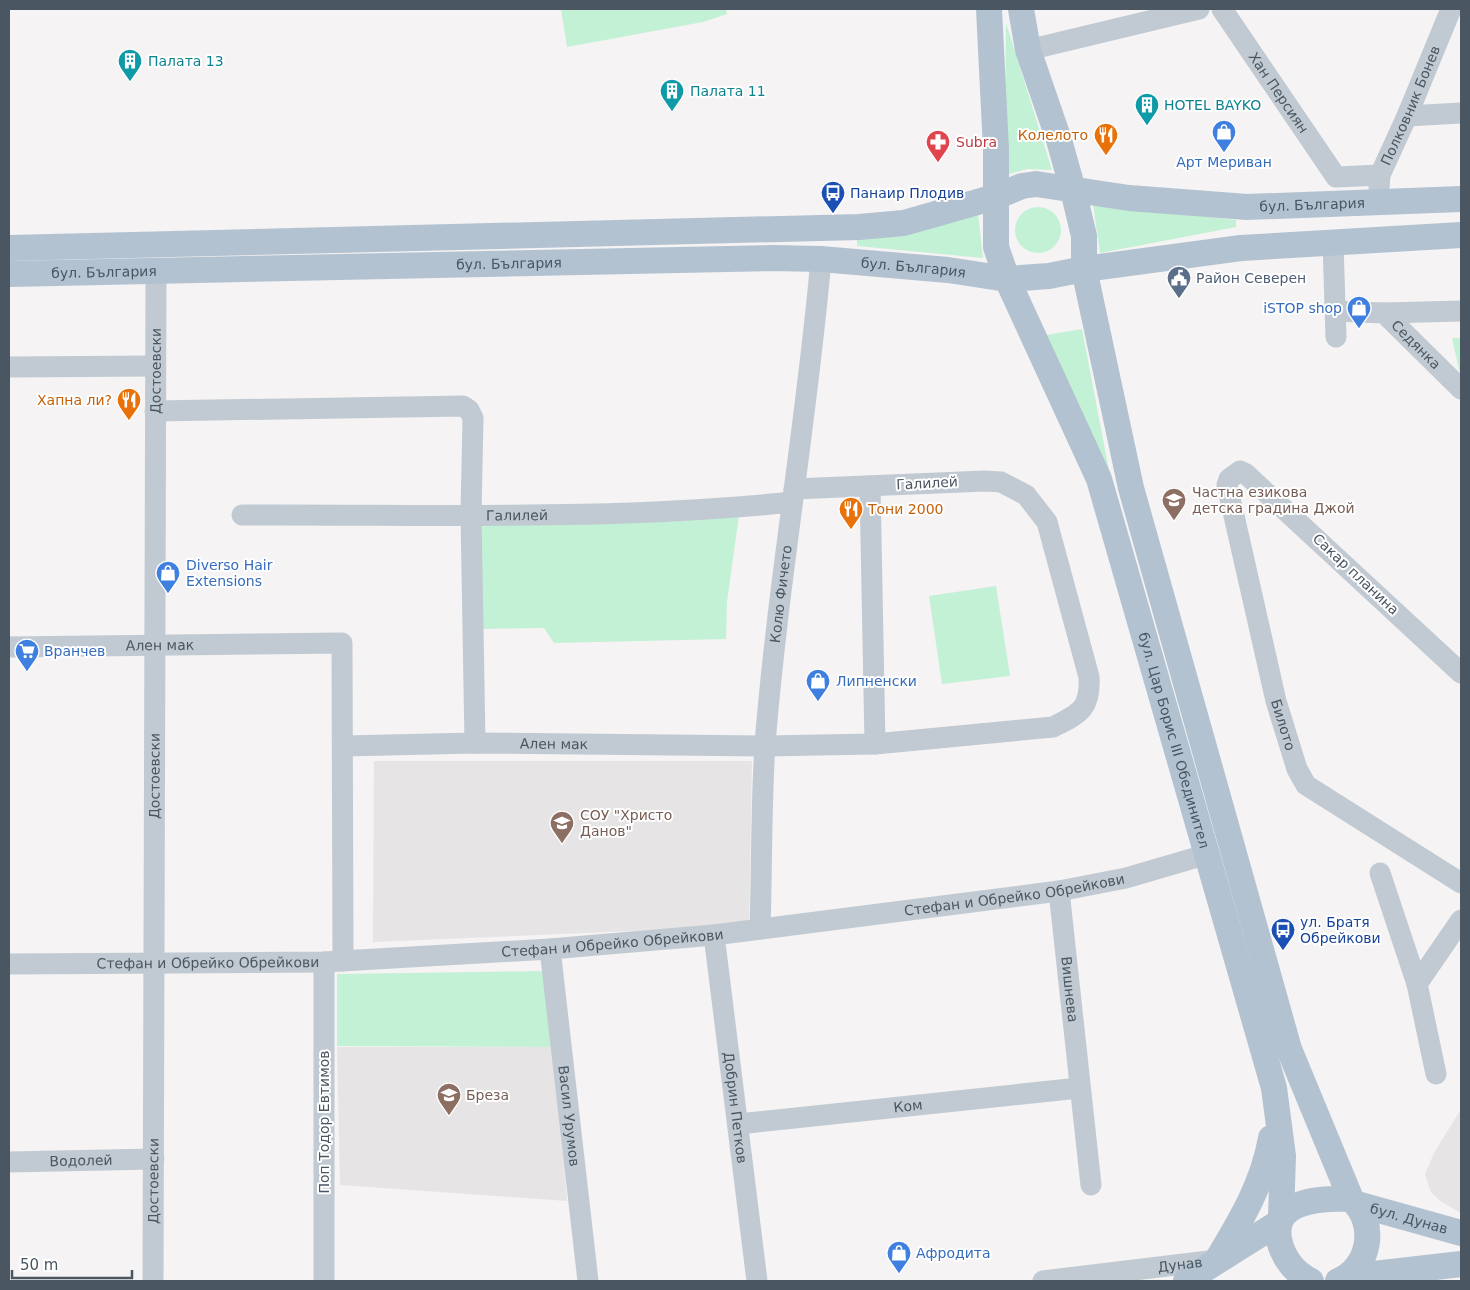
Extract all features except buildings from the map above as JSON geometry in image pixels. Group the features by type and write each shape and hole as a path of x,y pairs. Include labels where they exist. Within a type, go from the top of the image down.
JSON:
{"main road":[{"path":"990,9 996,246 1007,279 1049,276 1084,269 1241,248 1461,235"},
{"path":"1021,9 1028,50 1074,190 1084,236 1084,269"},
{"path":"9,248 859,227 904,223 996,197 1022,186 1036,184 1074,190"},
{"name":"бул. България","path":"1074,190 1129,198 1247,207 1461,199"},
{"name":"бул. България","path":"9,274 467,263 821,258 948,270 1007,279"},
{"name":"бул. Цар Борис III Обединител","path":"1084,269 1132,488 1289,1049 1354,1201 1364,1216 1368,1231 1363,1258 1343,1279"},
{"name":"бул. Цар Борис III Обединител","path":"1007,279 1099,479 1182,772 1208,854 1277,1102 1283,1156 1279,1239 1284,1254 1299,1275 1311,1281"},
{"path":"1217,1260 1249,1206 1260,1183 1268,1156 1277,1102"},
{"name":"бул. Дунав","path":"1186,1281 1304,1203 1319,1200 1354,1201 1461,1233"},
{"path":"1343,1279 1461,1264"}],"street":[{"path":"1028,50 1200,9"},
{"name":"Хан Персиян","path":"1222,9 1336,177 1380,176"},
{"name":"Полковник Бонев","path":"1379,203 1380,176 1451,9"},
{"path":"1407,116 1461,113"},
{"path":"1333,242 1336,337"},
{"name":"Колю Фичето","path":"760,929 765,746 779,604 814,332 821,258"},
{"name":"Достоевски","path":"153,1281 156,646 154,366 156,270"},
{"name":"Седянка","path":"1335,311 1384,313 1461,389"},
{"path":"1384,313 1461,311"},
{"path":"9,367 154,366"},
{"path":"155,411 463,406 469,410 472,418 471,514 474,743"},
{"name":"Сакар планина","path":"1227,485 1233,475 1240,471 1246,474 1461,672"},
{"name":"Галилей","path":"242,515 616,513 734,508 793,496 870,486 1001,482"},
{"name":"Ален мак","path":"344,746 474,743 765,746 875,744 1054,727 1079,714 1090,692 1089,677 1047,522 1026,495 1001,482"},
{"name":"Билото","path":"1227,485 1276,701 1297,769 1306,785 1461,883"},
{"path":"870,486 875,744"},
{"name":"Ален мак","path":"9,647 342,643"},
{"name":"Поп Тодор Евтимов","path":"324,1281 333,962 344,746 342,643"},
{"name":"Стефан и Обрейко Обрейкови","path":"9,964 333,962 550,949 714,935 1059,891 1126,878 1208,854"},
{"path":"1380,873 1417,984 1436,1074"},
{"name":"Вишнева","path":"1059,891 1091,1185"},
{"path":"1417,984 1461,920"},
{"name":"Добрин Петков","path":"714,935 758,1281"},
{"name":"Васил Урумов","path":"550,949 588,1281"},
{"name":"Ком","path":"738,1124 1079,1088"},
{"name":"Водолей","path":"9,1162 154,1159"},
{"name":"Дунав","path":"1043,1281 1116,1277 1217,1260"}],"shaded area":[{"name":"СОУ \"Христо Данов\"","path":"374,761 752,761 749,926 373,942"},
{"name":"Бреза","path":"337,1047 554,1047 567,1201 340,1185"},
{"path":"1461,1109 1461,1213 1440,1201 1431,1192 1425,1174 1434,1153"}],"green space":[{"path":"561,9 726,9 727,14 703,22 567,47"},
{"path":"1006,23 1052,170 1027,169 1005,175"},
{"path":"1093,204 1236,220 1236,227 1100,253"},
{"path":"1038,207 1051,211 1057,217 1061,230 1057,243 1051,249 1038,253 1025,249 1019,243 1015,230 1019,217 1025,211"},
{"path":"978,213 983,258 857,246 857,238 907,236"},
{"path":"1082,329 1111,481 1047,335"},
{"path":"1452,338 1461,338 1461,376 1460,374"},
{"path":"739,515 727,602 726,639 554,643 544,628 480,629 479,521"},
{"path":"996,586 1010,676 942,684 929,596"},
{"path":"543,971 554,1047 337,1046 337,974"}],"place":[{"name":"Палата 13","path":"130,82"},
{"name":"Палата 11","path":"672,112"},
{"name":"HOTEL BAYKO","path":"1147,126"},
{"name":"Арт Мериван","path":"1224,153"},
{"name":"Колелото","path":"1106,156"},
{"name":"Subra","path":"938,163"},
{"name":"Панаир Плодив","path":"833,214"},
{"name":"Район Северен","path":"1179,299"},
{"name":"iSTOP shop","path":"1359,329"},
{"name":"Хапна ли?","path":"129,421"},
{"name":"Частна езикова детска градина Джой","path":"1174,521"},
{"name":"Тони 2000","path":"851,530"},
{"name":"Diverso Hair Extensions","path":"168,594"},
{"name":"Вранчев","path":"27,672"},
{"name":"Липненски","path":"818,702"},
{"name":"СОУ \"Христо Данов\"","path":"562,844"},
{"name":"ул. Братя Обрейкови","path":"1283,951"},
{"name":"Бреза","path":"449,1116"},
{"name":"Афродита","path":"899,1274"}]}
